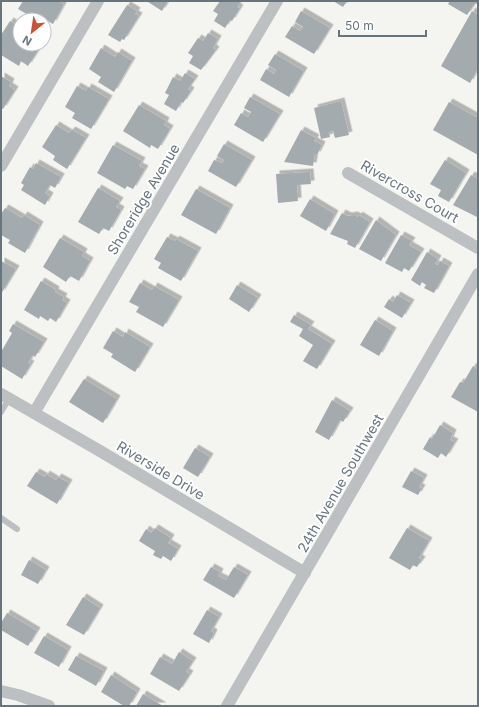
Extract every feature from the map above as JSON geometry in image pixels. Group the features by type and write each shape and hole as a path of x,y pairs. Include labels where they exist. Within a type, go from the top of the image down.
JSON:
{"street":[{"path":"1,166 98,1"},
{"name":"Shoreridge Avenue","path":"34,413 277,1"},
{"name":"Rivercross Court","path":"348,173 478,248"},
{"name":"24th Avenue Southwest","path":"227,706 478,274"},
{"name":"Riverside Drive","path":"5,396 305,573"},
{"path":"1,691 18,695 49,706"}],"lane":[{"path":"1,412 5,396"},
{"path":"1,518 17,529"}],"building":[{"path":"23,1 58,1 64,4 53,24 52,12 23,12 18,9"},
{"path":"168,1 162,11 148,2"},
{"path":"220,1 241,1 237,7 240,8 232,21 230,20 225,28 214,21 218,14 213,11"},
{"path":"333,1 347,1 343,7"},
{"path":"450,1 478,1 478,5 475,3 467,15 448,4"},
{"path":"127,5 137,11 135,14 139,16 124,40 122,39 120,42 108,35"},
{"path":"301,11 330,28 314,54 285,37 292,26 300,31 303,27 295,22"},
{"path":"472,11 478,15 478,68 470,83 441,66"},
{"path":"10,21 12,22 12,52 37,52 28,66 21,61 19,66 1,55 1,35"},
{"path":"208,33 218,39 213,48 216,50 201,70 189,63 193,56 188,53 198,38 203,41"},
{"path":"101,48 115,57 118,52 132,61 114,92 98,82 101,77 89,69"},
{"path":"275,54 304,71 289,97 260,80 266,69 274,74 276,70 268,65"},
{"path":"185,73 195,79 188,89 191,91 183,103 181,102 176,111 164,104 169,95 165,93 173,77 180,81"},
{"path":"1,76 11,82 9,86 15,90 3,109 1,108"},
{"path":"77,86 86,91 88,87 109,99 91,129 72,118 75,113 65,107"},
{"path":"250,97 280,114 263,142 234,125 241,113 248,117 251,112 244,108"},
{"path":"341,101 349,135 335,138 333,131 329,132 330,137 321,139 314,108"},
{"path":"449,102 478,118 478,155 433,130"},
{"path":"139,105 166,121 164,125 170,129 158,149 151,145 150,148 123,131"},
{"path":"56,125 69,133 72,130 86,138 67,169 53,160 55,156 42,147"},
{"path":"301,130 316,138 314,141 322,145 317,155 315,154 313,166 284,162"},
{"path":"224,144 252,160 236,187 208,171 214,160 222,163 224,160 217,156"},
{"path":"113,145 142,161 139,166 145,169 133,189 127,186 125,189 97,173"},
{"path":"445,160 466,173 449,202 438,196 441,190 430,184"},
{"path":"36,163 61,177 55,188 50,185 45,193 50,196 45,205 21,190 24,185 21,183 30,167 33,169"},
{"path":"310,172 311,184 297,185 298,201 278,203 276,174"},
{"path":"471,175 478,179 477,217 453,205"},
{"path":"98,188 120,201 116,207 121,210 109,231 103,228 99,234 78,222"},
{"path":"196,189 230,208 216,234 181,215"},
{"path":"310,199 335,214 326,231 300,216"},
{"path":"5,208 22,218 24,215 40,225 25,253 8,243 10,240 1,235 1,214"},
{"path":"342,213 348,216 354,215 358,217 359,215 370,222 355,248 347,244 348,241 330,234"},
{"path":"376,220 396,235 381,261 359,249"},
{"path":"401,235 412,241 409,245 421,252 409,271 404,268 402,272 385,263"},
{"path":"167,237 175,241 176,239 198,251 181,281 158,268 161,263 154,259"},
{"path":"60,238 84,252 82,256 90,261 79,281 70,276 66,282 43,267"},
{"path":"427,252 438,259 435,264 438,265 440,261 449,266 434,293 424,288 426,285 422,282 420,286 411,280"},
{"path":"1,261 16,269 1,294"},
{"path":"41,281 56,290 55,292 64,297 62,300 67,303 56,322 50,318 48,321 40,316 39,319 24,310"},
{"path":"140,283 152,290 154,286 179,300 163,327 136,312 139,307 129,302"},
{"path":"237,285 258,298 249,312 229,299"},
{"path":"397,295 411,303 402,318 384,307 389,299 393,302"},
{"path":"294,315 311,325 308,329 332,344 317,369 303,361 313,345 299,336 303,329 290,322"},
{"path":"375,320 393,331 379,356 360,345"},
{"path":"13,324 44,342 35,357 33,355 28,363 31,364 22,379 1,366 1,352 12,333 9,331"},
{"path":"113,331 123,337 125,332 150,347 135,372 111,357 113,354 103,348"},
{"path":"473,366 478,370 478,412 451,397 460,382 463,383"},
{"path":"84,379 117,399 103,423 69,402"},
{"path":"332,400 350,411 343,422 340,420 329,440 315,432"},
{"path":"440,425 453,433 450,440 455,442 446,457 441,453 438,458 423,449 430,437 432,439"},
{"path":"195,448 210,457 198,477 183,468"},
{"path":"411,471 424,478 419,487 422,488 418,495 402,487"},
{"path":"36,472 45,477 46,474 56,480 58,477 69,483 57,504 27,486"},
{"path":"155,528 171,538 168,543 178,549 171,561 163,556 161,559 153,555 155,551 139,541 146,529 151,533"},
{"path":"407,528 429,541 419,558 422,560 417,567 413,565 410,570 389,558"},
{"path":"29,560 46,570 38,584 21,575"},
{"path":"211,567 220,572 218,576 226,580 234,567 248,575 234,598 203,580"},
{"path":"83,597 100,608 84,635 66,625"},
{"path":"207,610 219,617 211,631 214,633 209,643 193,634"},
{"path":"7,613 37,631 28,646 1,630 1,623"},
{"path":"44,636 68,650 59,667 34,653"},
{"path":"179,652 193,661 186,672 190,674 179,691 150,674 160,657 172,664"},
{"path":"76,656 104,671 96,686 68,670"},
{"path":"111,675 137,692 129,706 124,706 101,692"},
{"path":"143,694 163,706 136,706"}]}
